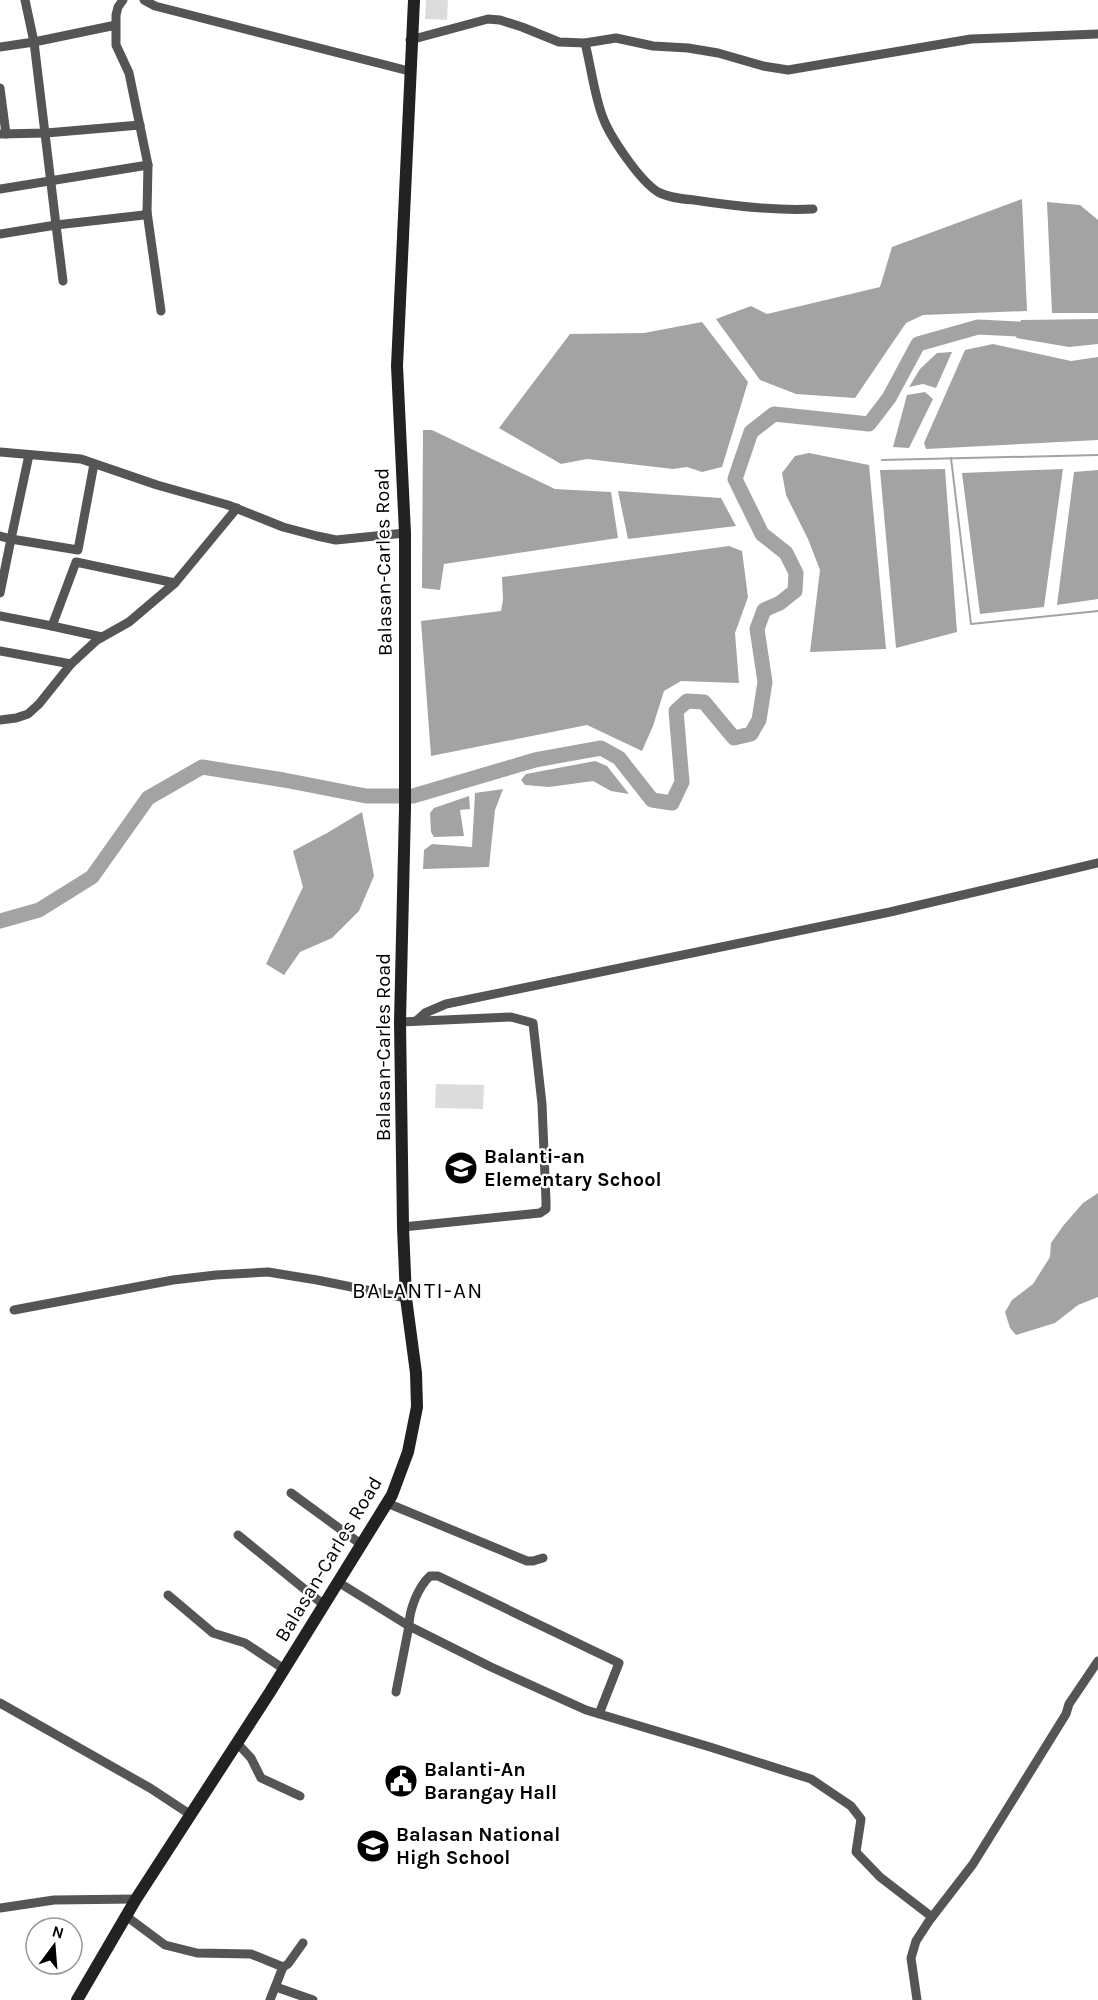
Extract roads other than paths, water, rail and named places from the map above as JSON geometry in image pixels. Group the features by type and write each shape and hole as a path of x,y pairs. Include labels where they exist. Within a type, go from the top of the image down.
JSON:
{"main road":[{"name":"Balasan-Carles Road","path":"77,2000 136,1899 284,1669 392,1495 408,1452 417,1407 416,1373 406,1298 403,1227 400,1022 405,809 405,533 397,366 410,40 414,0"}],"street":[{"path":"25,0 34,42 63,281"},
{"path":"123,0 118,7 116,45 129,74 148,165 147,212 161,311"},
{"path":"144,0 155,6 409,71"},
{"path":"410,40 488,19 511,23 559,42 585,44 616,38 653,46 718,53 763,66 788,70 971,39 1098,34"},
{"path":"0,47 116,25"},
{"path":"585,44 602,116 621,150 638,173 658,192 674,197 733,205 788,210 813,209"},
{"path":"0,88 3,134 46,134 140,125"},
{"path":"0,189 148,165"},
{"path":"0,234 144,215 147,212"},
{"path":"0,452 81,459 157,485 237,508 283,527 336,540 405,533"},
{"path":"0,593 29,455"},
{"path":"52,626 76,562 94,464"},
{"path":"0,720 28,714 39,704 71,664 102,637 129,622 175,583 237,508"},
{"path":"0,536 78,550"},
{"path":"76,562 175,583"},
{"path":"0,616 102,637"},
{"path":"0,651 71,664"},
{"path":"416,1021 425,1013 446,1004 890,912 1098,863"},
{"path":"400,1022 512,1017 533,1023 542,1104 546,1209 540,1213 403,1227"},
{"path":"14,1310 173,1280 268,1272 406,1298"},
{"path":"291,1493 362,1545"},
{"path":"387,1503 526,1561 543,1558"},
{"path":"238,1535 324,1605"},
{"path":"396,1692 409,1626 409,1615 425,1581 430,1576 438,1576 619,1663 599,1714"},
{"path":"338,1582 409,1626 586,1710 811,1779 851,1806 861,1819 856,1852 880,1877 932,1917"},
{"path":"168,1595 213,1633 245,1643 284,1669"},
{"path":"917,2000 911,1958 916,1941 974,1864 1066,1714 1069,1704 1098,1661"},
{"path":"0,1703 150,1788 191,1815"},
{"path":"237,1743 251,1758 261,1778 300,1797"},
{"path":"0,1908 54,1900 136,1899"},
{"path":"126,1916 165,1945 197,1953 251,1954 284,1967"},
{"path":"270,2000 284,1967 303,1943"},
{"path":"276,1987 313,2000"}],"waterway":[{"path":"0,921 39,910 92,877 148,798 202,767 366,796 413,796 535,760 601,748 619,758 652,800 672,803 682,782 676,711 687,701 704,702 734,738 751,734 759,720 765,682 757,629 764,610 780,603 795,591 796,573 786,553 762,534 735,479 751,432 774,414 869,424 889,398 918,344 978,327 1038,330"},
{"path":"882,460 1098,455"},
{"path":"951,458 971,624 1098,611"}],"place":[{"name":"Balanti-an Elementary School","path":"461,1168"},
{"name":"Balanti-An Barangay Hall","path":"401,1781"},
{"name":"Balasan National High School","path":"373,1846"}],"district":[{"name":"BALANTI-AN","path":"418,1290"}]}
